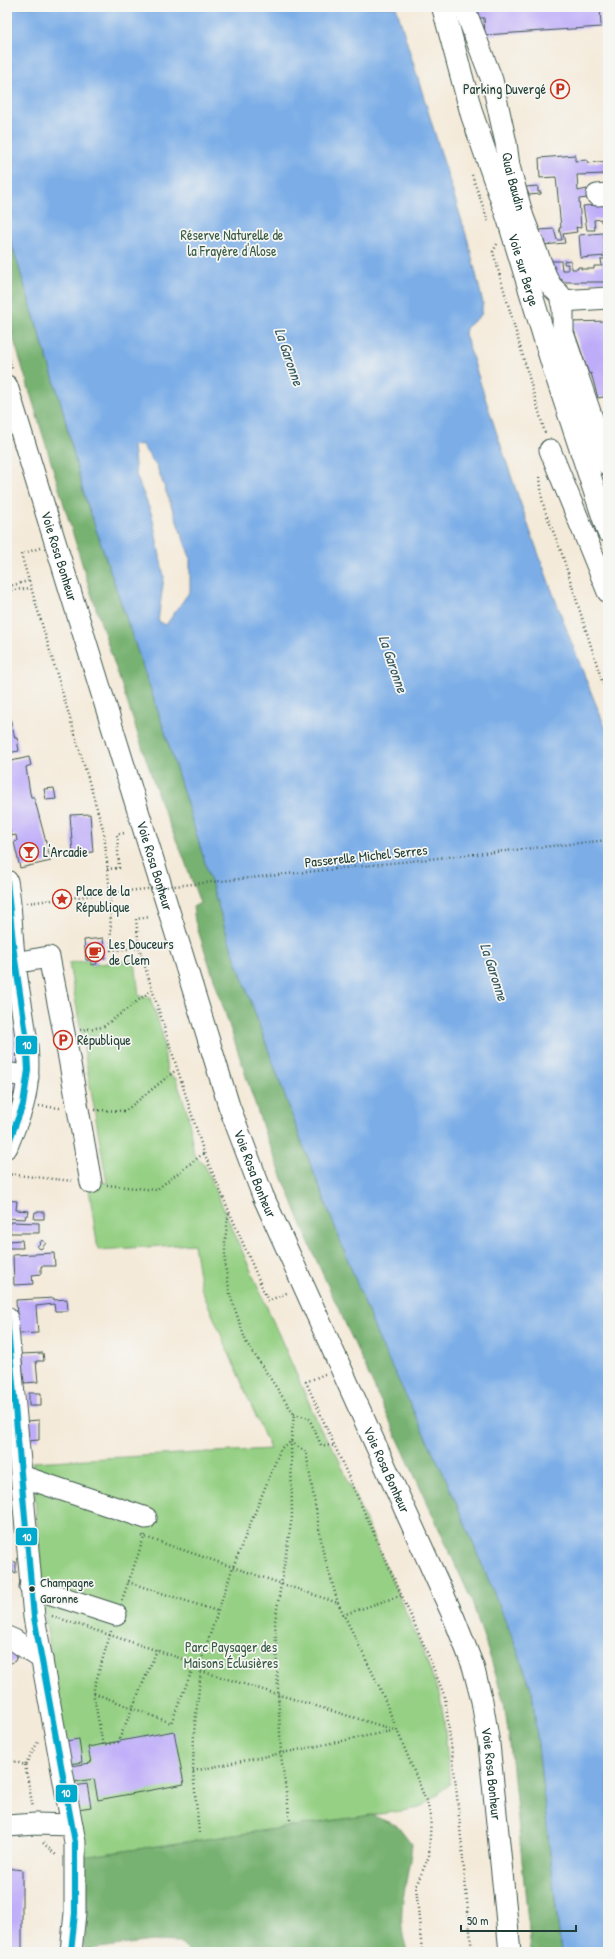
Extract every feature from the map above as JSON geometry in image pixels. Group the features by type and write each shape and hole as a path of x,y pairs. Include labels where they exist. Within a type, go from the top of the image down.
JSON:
{"main road":[{"name":"Voie sur Berge","path":"443,7 472,116 508,218 554,369 608,531"}],"street":[{"name":"Quai Baudin","path":"464,7 492,80 506,143 509,166 523,217 546,276 560,295 562,301"},
{"path":"608,298 562,301 563,333 608,465"},
{"name":"Voie Rosa Bonheur","path":"10,380 229,1106 263,1196 454,1618 473,1666 482,1701 489,1744 510,1952"},
{"path":"550,450 608,592"},
{"path":"7,882 14,963 27,1039 28,1077 23,1105 7,1147"},
{"path":"14,963 49,957 91,1183"},
{"path":"7,1073 28,1077"},
{"path":"7,1318 30,1587 34,1617 75,1842 75,1914 71,1952"},
{"path":"21,1476 142,1530"},
{"path":"30,1587 113,1625"},
{"path":"7,1632 20,1628 34,1617"},
{"path":"7,1637 42,1659"},
{"path":"7,1826 39,1832 72,1825"}],"path":[{"path":"471,170 474,184 489,224"},
{"path":"494,237 497,244 493,252 536,406 550,450"},
{"path":"7,352 10,380"},
{"path":"540,475 542,499 545,511 561,550 608,700"},
{"path":"42,548 20,554 104,832 110,893 111,950 139,948"},
{"path":"7,581 10,586 28,581"},
{"path":"7,591 30,588"},
{"path":"107,869 119,868 117,834 125,833"},
{"name":"Passerelle Michel Serres","path":"9,906 127,891 608,840"},
{"path":"172,880 174,887"},
{"path":"150,917 136,919 139,948 176,1070 204,1153 268,1301"},
{"path":"64,1033 103,1027 152,990"},
{"path":"126,1110 176,1070"},
{"path":"156,1190 204,1153"},
{"path":"229,1210 225,1240 225,1265 230,1294 246,1342 294,1414 291,1442 292,1518 275,1621 277,1695 281,1755 290,1820"},
{"path":"306,1382 402,1595 445,1697 456,1786 472,1952"},
{"path":"294,1414 309,1418 321,1445 336,1446"},
{"path":"199,1833 193,1771 194,1732 201,1671 200,1664 233,1567 281,1448 291,1442"},
{"path":"291,1442 306,1452 323,1552 342,1615 362,1650 396,1730 409,1755 431,1816 429,1856 416,1886 422,1952"},
{"path":"157,1650 118,1742 103,1745 94,1688 128,1582 142,1530 233,1567 338,1603"},
{"path":"128,1582 217,1611"},
{"path":"342,1615 402,1595"},
{"path":"34,1617 48,1615 113,1625 157,1650 200,1664"},
{"path":"94,1693 171,1723 195,1663"},
{"path":"201,1671 396,1730"},
{"path":"193,1771 281,1755 396,1730"},
{"path":"56,1735 39,1742 25,1765 39,1832 65,1863 75,1869"},
{"path":"7,1759 25,1765"}],"green space":[{"path":"7,229 61,403 83,491 164,729 229,941 298,1132 379,1340 447,1481 514,1641 532,1691 561,1952 531,1952 512,1760 504,1702 471,1599 314,1255 265,1134 195,921 193,907 200,903 183,856 162,807 90,590 7,317"},
{"name":"Parc Paysager des Maisons Éclusières","path":"91,960 91,965 135,960 139,996 150,998 162,1032 167,1073 176,1079 188,1114 194,1155 204,1164 312,1410 321,1430 336,1453 424,1653 440,1697 444,1720 450,1784 421,1808 83,1857 44,1611 32,1462 270,1449 201,1288 194,1244 98,1250 88,1182 107,1183 69,963"},
{"path":"371,1815 398,1826 412,1844 402,1912 404,1939 408,1952 189,1952 179,1942 151,1941 84,1950 87,1913 83,1857"}],"water":[{"name":"Réserve Naturelle de la Frayère d'Alose","path":"7,7 396,7 468,241 483,303 481,315 466,328 465,334 497,435 532,536 608,734 608,1952 561,1952 532,1691 514,1641 447,1481 379,1340 298,1132 229,941 164,729 83,491 61,403 7,229","holes":["141,444 157,467 190,557 190,591 166,625 158,621 164,577 152,515 136,475 133,446"]}],"building":[{"path":"474,7 600,7 601,27 485,35 484,18 478,18"},
{"path":"575,155 575,161 587,160 588,163 608,161 608,174 577,175 578,191 587,189 588,198 579,199 581,228 576,227 577,232 563,234 565,243 543,245 539,230 554,229 557,240 562,240 559,228 561,228 556,177 540,178 539,158"},
{"path":"538,186 538,192 541,192 541,194 529,195 526,187"},
{"path":"608,204 608,218 604,219 603,222 601,222 601,219 594,220 595,230 587,230 583,206"},
{"path":"603,233 605,256 581,258 579,235"},
{"path":"601,259 608,259 608,282 566,282 555,276 548,261 561,261 562,270 568,270 568,264 564,264 564,261 571,260 572,269 578,269 578,267 581,267 581,269 594,269 594,266 602,266"},
{"path":"608,321 608,396 598,398 591,373 589,374 571,322"},
{"path":"608,415 608,427 607,427 603,416"},
{"path":"7,714 9,714 15,738 17,738 19,751 7,753"},
{"path":"29,757 31,765 26,767 30,793 31,797 34,797 51,861 20,868 14,842 17,841 16,835 11,836 7,819 7,762"},
{"path":"54,788 56,799 46,800 44,789"},
{"path":"90,814 93,852 73,854 70,815"},
{"name":"Les Douceurs de Clem","path":"103,938 105,958 96,959 97,964 91,965 91,960 86,960 84,940"},
{"path":"8,1005 11,1005 16,1038 17,1068 7,1066"},
{"path":"7,1080 17,1082 7,1118"},
{"path":"7,1200 17,1201 16,1210 29,1211 25,1219 7,1218"},
{"path":"35,1212 44,1212 44,1219 34,1219"},
{"path":"10,1222 39,1223 39,1233 10,1233"},
{"path":"22,1240 23,1248 8,1248 8,1241"},
{"path":"42,1240 46,1243 41,1249 37,1247"},
{"path":"54,1253 55,1266 41,1266 41,1274 32,1275 33,1284 14,1285 13,1255"},
{"path":"54,1298 54,1300 67,1299 68,1311 55,1311 54,1304 36,1306 38,1333 18,1334 16,1300"},
{"path":"43,1353 44,1361 36,1361 38,1382 24,1383 21,1354"},
{"path":"29,1393 41,1393 41,1406 29,1406"},
{"path":"39,1420 39,1440 27,1441 26,1421"},
{"path":"7,1561 16,1562 16,1573 7,1570"},
{"path":"7,1578 12,1580 8,1599 7,1599"},
{"path":"7,1648 15,1651 17,1656 15,1661 9,1664 7,1664"},
{"path":"174,1731 184,1784 98,1800 94,1779 74,1782 71,1766 91,1763 88,1747"},
{"path":"79,1739 82,1762 70,1764 66,1741"},
{"path":"87,1784 91,1807 78,1809 74,1786"},
{"path":"7,1868 22,1870 22,1952 7,1952"}],"transit line":[{"name":"10","path":"7,881 14,953 26,1034 28,1070 23,1105 7,1147"},
{"name":"10","path":"7,1318 34,1617 75,1842 75,1913 71,1952"}],"place":[{"name":"Parking Duvergé","path":"560,89"},
{"name":"L'Arcadie","path":"29,852"},
{"name":"Place de la République","path":"62,899"},
{"name":"Les Douceurs de Clem","path":"95,952"},
{"name":"République","path":"63,1040"},
{"name":"Champagne Garonne","path":"32,1589"}],"water label":[{"name":"La Garonne","path":"289,357"},
{"name":"La Garonne","path":"393,664"},
{"name":"La Garonne","path":"494,972"}]}
